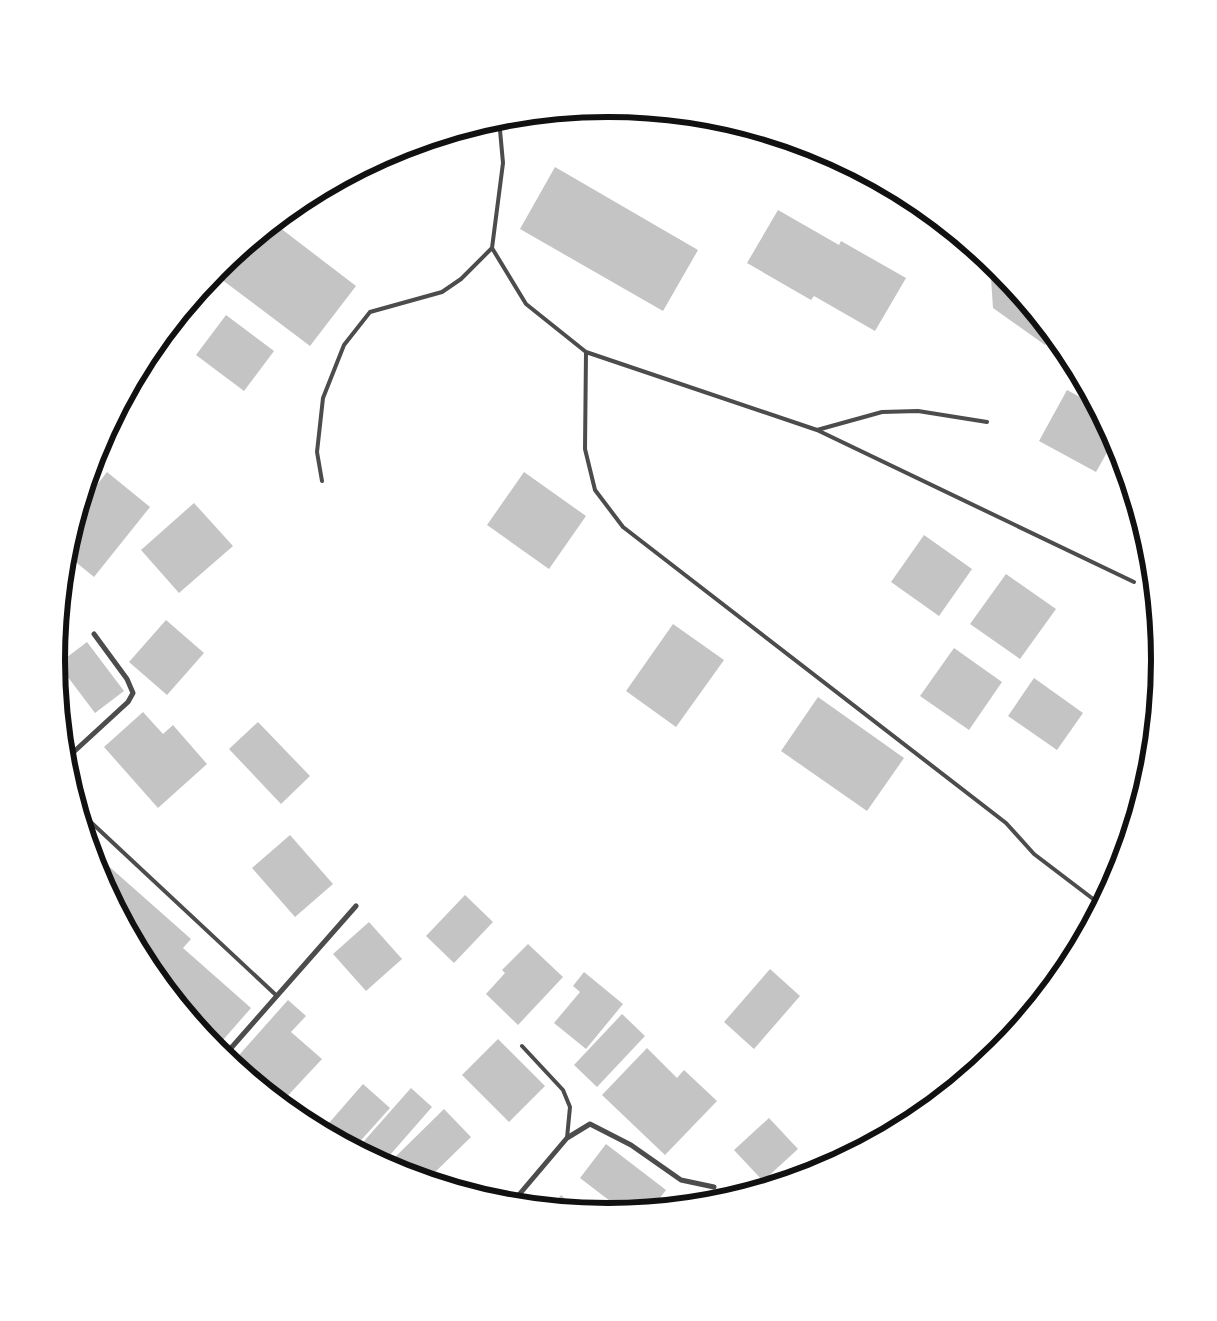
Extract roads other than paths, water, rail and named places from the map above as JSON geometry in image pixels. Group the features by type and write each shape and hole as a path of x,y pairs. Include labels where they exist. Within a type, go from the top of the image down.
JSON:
{"street":[{"path":"73,753 128,702 133,693 127,679 94,634"},
{"path":"229,1050 356,906"},
{"path":"518,1196 568,1138 590,1124 631,1145 681,1180 714,1187"}],"lane":[{"path":"322,481 317,452 323,398 344,346 370,312 442,292 461,279 492,248 503,163 500,128"},
{"path":"492,248 526,304 586,352 817,430 1134,582"},
{"path":"586,352 585,449 595,490 623,528 1006,823 1034,854 1096,901"},
{"path":"817,430 882,412 918,411 987,422"},
{"path":"90,821 277,996"},
{"path":"522,1046 562,1090 570,1108 568,1138"}]}
